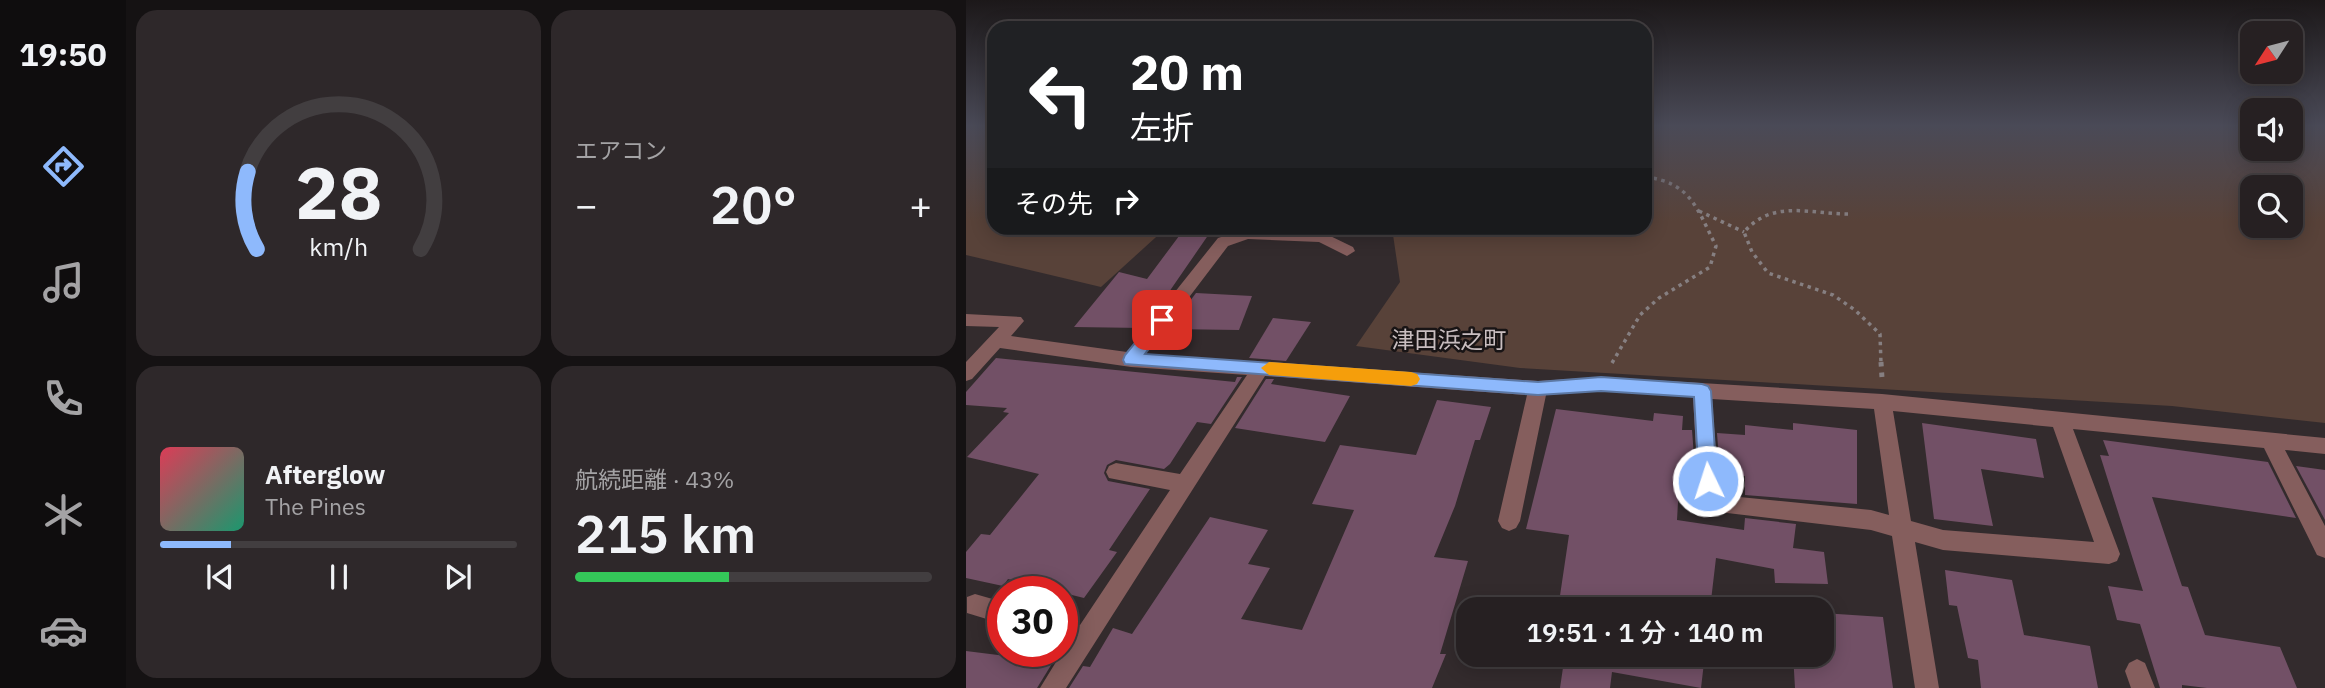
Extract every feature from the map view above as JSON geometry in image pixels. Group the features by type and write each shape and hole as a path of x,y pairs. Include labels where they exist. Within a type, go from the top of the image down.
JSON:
{"street":[{"path":"1131,360 1223,242 1244,235"},
{"path":"1272,235 1322,237 1347,251"},
{"path":"966,320 1015,321 966,374"},
{"path":"997,341 1131,360 1538,388 1601,384 1882,402 2325,446"},
{"path":"1078,628 1185,484 1261,368"},
{"path":"1510,521 1538,388"},
{"path":"1702,391 1709,503 1871,520 1943,540 2109,554 2060,419"},
{"path":"1882,402 1927,688"},
{"path":"2270,440 2325,548"},
{"path":"1116,472 1185,484"},
{"path":"975,605 987,608"},
{"path":"1052,688 1060,667"}],"path":[{"path":"1601,384 1640,315 1659,298 1710,267 1716,246 1698,211 1671,181 1652,178"},
{"path":"1744,232 1750,222 1765,212 1780,209 1827,215 1848,214"},
{"path":"1698,211 1744,232 1754,258 1774,279 1823,290 1855,307 1881,334 1882,402"}],"shaded area":[{"path":"966,157 987,157 987,235 1158,235 1101,287 966,255"},
{"path":"1652,157 2240,157 2240,161 2303,161 2303,157 2325,157 2325,423 2172,406 1520,368 1356,346 1400,282 1393,235 1652,235"}],"building":[{"path":"1180,235 1208,235 1169,292 1172,292 1143,328 1074,327 1119,272 1147,279"},
{"path":"1196,293 1252,296 1239,330 1169,329"},
{"path":"1273,318 1311,322 1286,361 1249,358"},
{"path":"996,358 1235,382 1237,377 1242,377 1211,424 1197,422 1164,469 1116,460 1107,465 1104,473 1108,481 1150,489 1109,550 1117,552 1084,598 1078,596 1078,576 987,576 987,583 966,578 966,552 981,534 990,535 1039,474 967,457 1009,413 1003,412 1007,408 966,405 966,392"},
{"path":"1266,379 1274,379 1271,384 1350,396 1325,442 1235,428"},
{"path":"1437,400 1491,407 1480,440 1475,440 1455,506 1434,557 1468,561 1440,654 1446,654 1432,688 1069,688 1083,666 1090,667 1113,628 1132,634 1210,517 1268,530 1248,564 1270,568 1241,619 1302,630 1354,510 1312,504 1340,445 1416,455"},
{"path":"1556,409 1653,421 1654,413 1683,416 1682,430 1692,430 1695,470 1680,468 1677,520 1744,530 1745,518 1796,524 1793,548 1824,552 1828,584 1775,583 1774,569 1716,558 1711,597 1560,597 1569,535 1526,529"},
{"path":"1793,423 1857,430 1857,504 1745,495 1745,476 1720,473 1717,433 1745,435 1745,425 1793,430"},
{"path":"1922,423 2036,439 2044,478 1981,469 1993,526 1934,519"},
{"path":"2103,440 2268,462 2296,518 2152,497 2182,586 2188,587 2205,635 2280,647 2297,688 2207,688 2182,685 2182,688 2160,688 2140,624 2117,620 2108,586 2143,591 2100,455 2109,456"},
{"path":"2296,466 2325,470 2325,520"},
{"path":"1945,570 2012,580 2024,635 2090,646 2098,688 1981,688 1978,660 1968,658 1957,606 1949,605"},
{"path":"1834,614 1883,617 1893,688 1795,688 1794,667 1834,667"},
{"path":"966,651 987,654 987,667 1050,667 1037,688 966,688"},
{"path":"1563,667 1703,667 1701,688 1612,672 1610,688 1560,688"}],"slow traffic":[{"path":"1269,368 1411,379"}],"district":[{"name":"津田浜之町","path":"1449,339"}],"route":[{"path":"1162,320 1131,360 1538,388 1601,384 1702,391 1708,481"}]}
